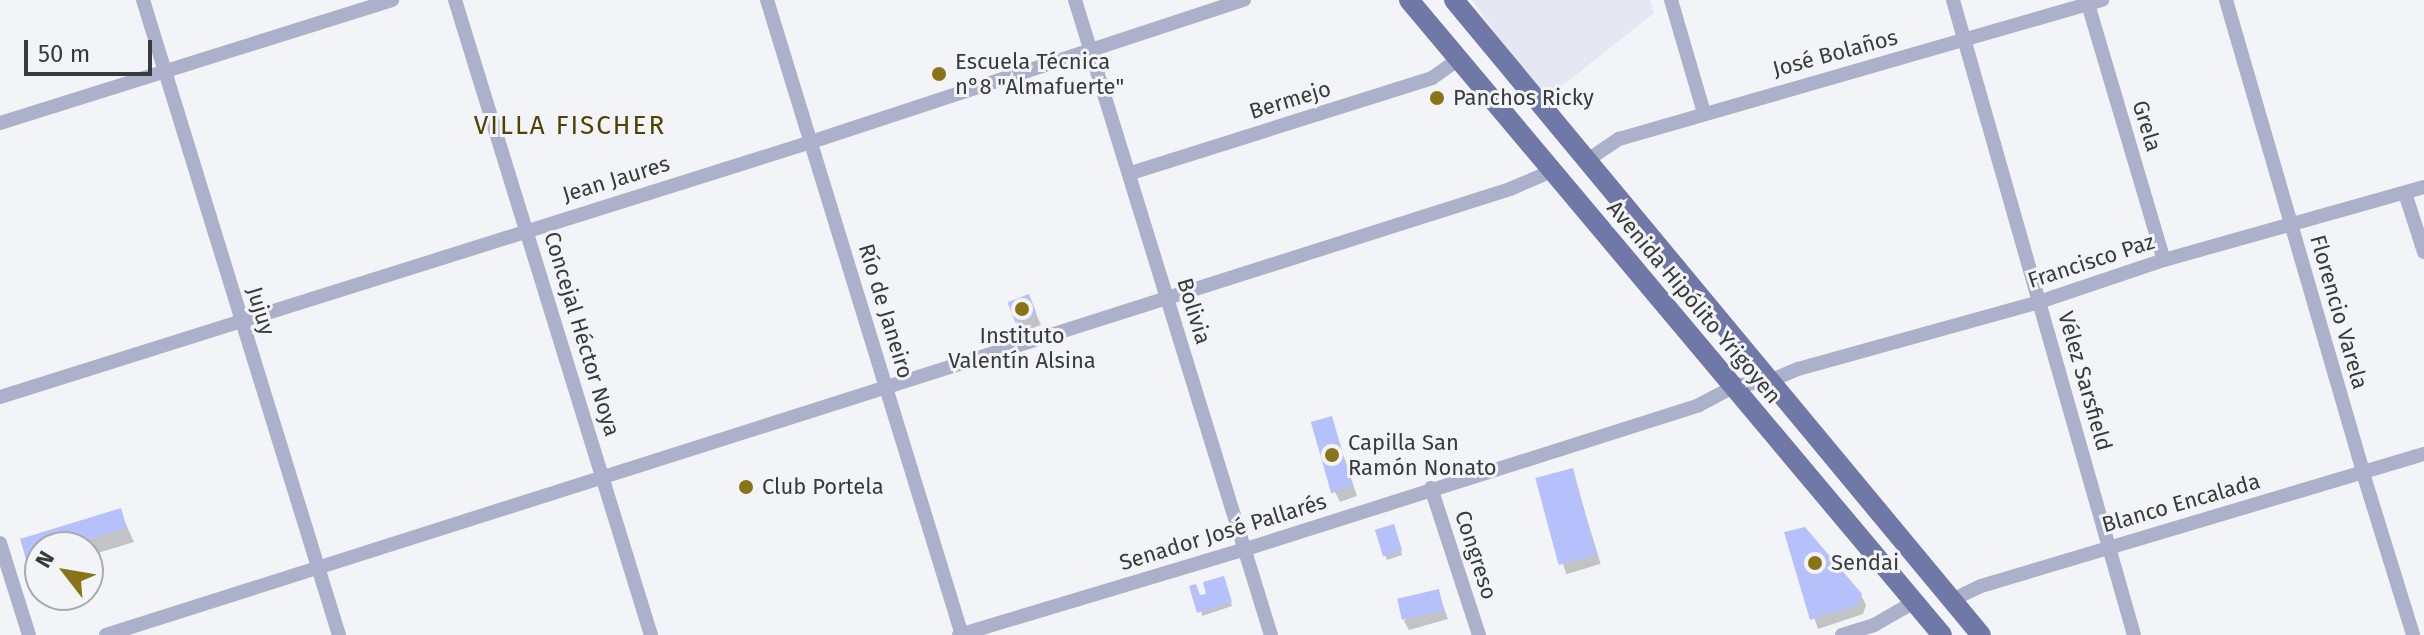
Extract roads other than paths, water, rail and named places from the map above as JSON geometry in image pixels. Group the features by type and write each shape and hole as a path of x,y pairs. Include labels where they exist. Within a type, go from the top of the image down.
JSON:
{"main road":[{"name":"Avenida Hipólito Yrigoyen","path":"1409,0 1942,635"},
{"name":"Avenida Hipólito Yrigoyen","path":"1454,0 1981,635"}],"street":[{"name":"Jujuy","path":"143,0 339,635"},
{"path":"0,123 392,0"},
{"name":"Concejal Héctor Noya","path":"455,0 651,635"},
{"name":"Río de Janeiro","path":"767,0 961,635"},
{"name":"Bolivia","path":"1075,0 1131,173 1166,300 1271,635"},
{"name":"Jean Jaures","path":"0,397 811,142 1244,0"},
{"path":"1671,0 1704,113"},
{"name":"Vélez Sarsfield","path":"1953,0 2134,635"},
{"name":"Florencio Varela","path":"2226,0 2413,635"},
{"name":"José Bolaños","path":"1586,161 1619,139 2095,2"},
{"name":"Grela","path":"2095,2 2164,260"},
{"name":"Bermejo","path":"1131,173 1432,78 1459,59"},
{"path":"106,635 1166,300 1510,189 1552,171"},
{"name":"Francisco Paz","path":"1772,380 1798,369 2039,302 2164,260 2292,227 2424,187"},
{"path":"2405,193 2424,252"},
{"name":"Senador José Pallarés","path":"961,635 1246,549 1699,405 1735,386 1772,380"},
{"name":"Blanco Encalada","path":"1952,600 1981,586 2424,454"},
{"name":"Congreso","path":"1431,488 1479,635"},
{"path":"0,543 29,635"},
{"path":"1842,635 1874,625 1914,602"}],"place":[{"name":"Escuela Técnica n°8 \"Almafuerte\"","path":"939,74"},
{"name":"Panchos Ricky","path":"1437,98"},
{"name":"Instituto Valentín Alsina","path":"1022,309"},
{"name":"Capilla San Ramón Nonato","path":"1332,455"},
{"name":"Club Portela","path":"746,487"},
{"name":"Sendai","path":"1815,563"}],"district":[{"name":"VILLA FISCHER","path":"570,126"}]}
